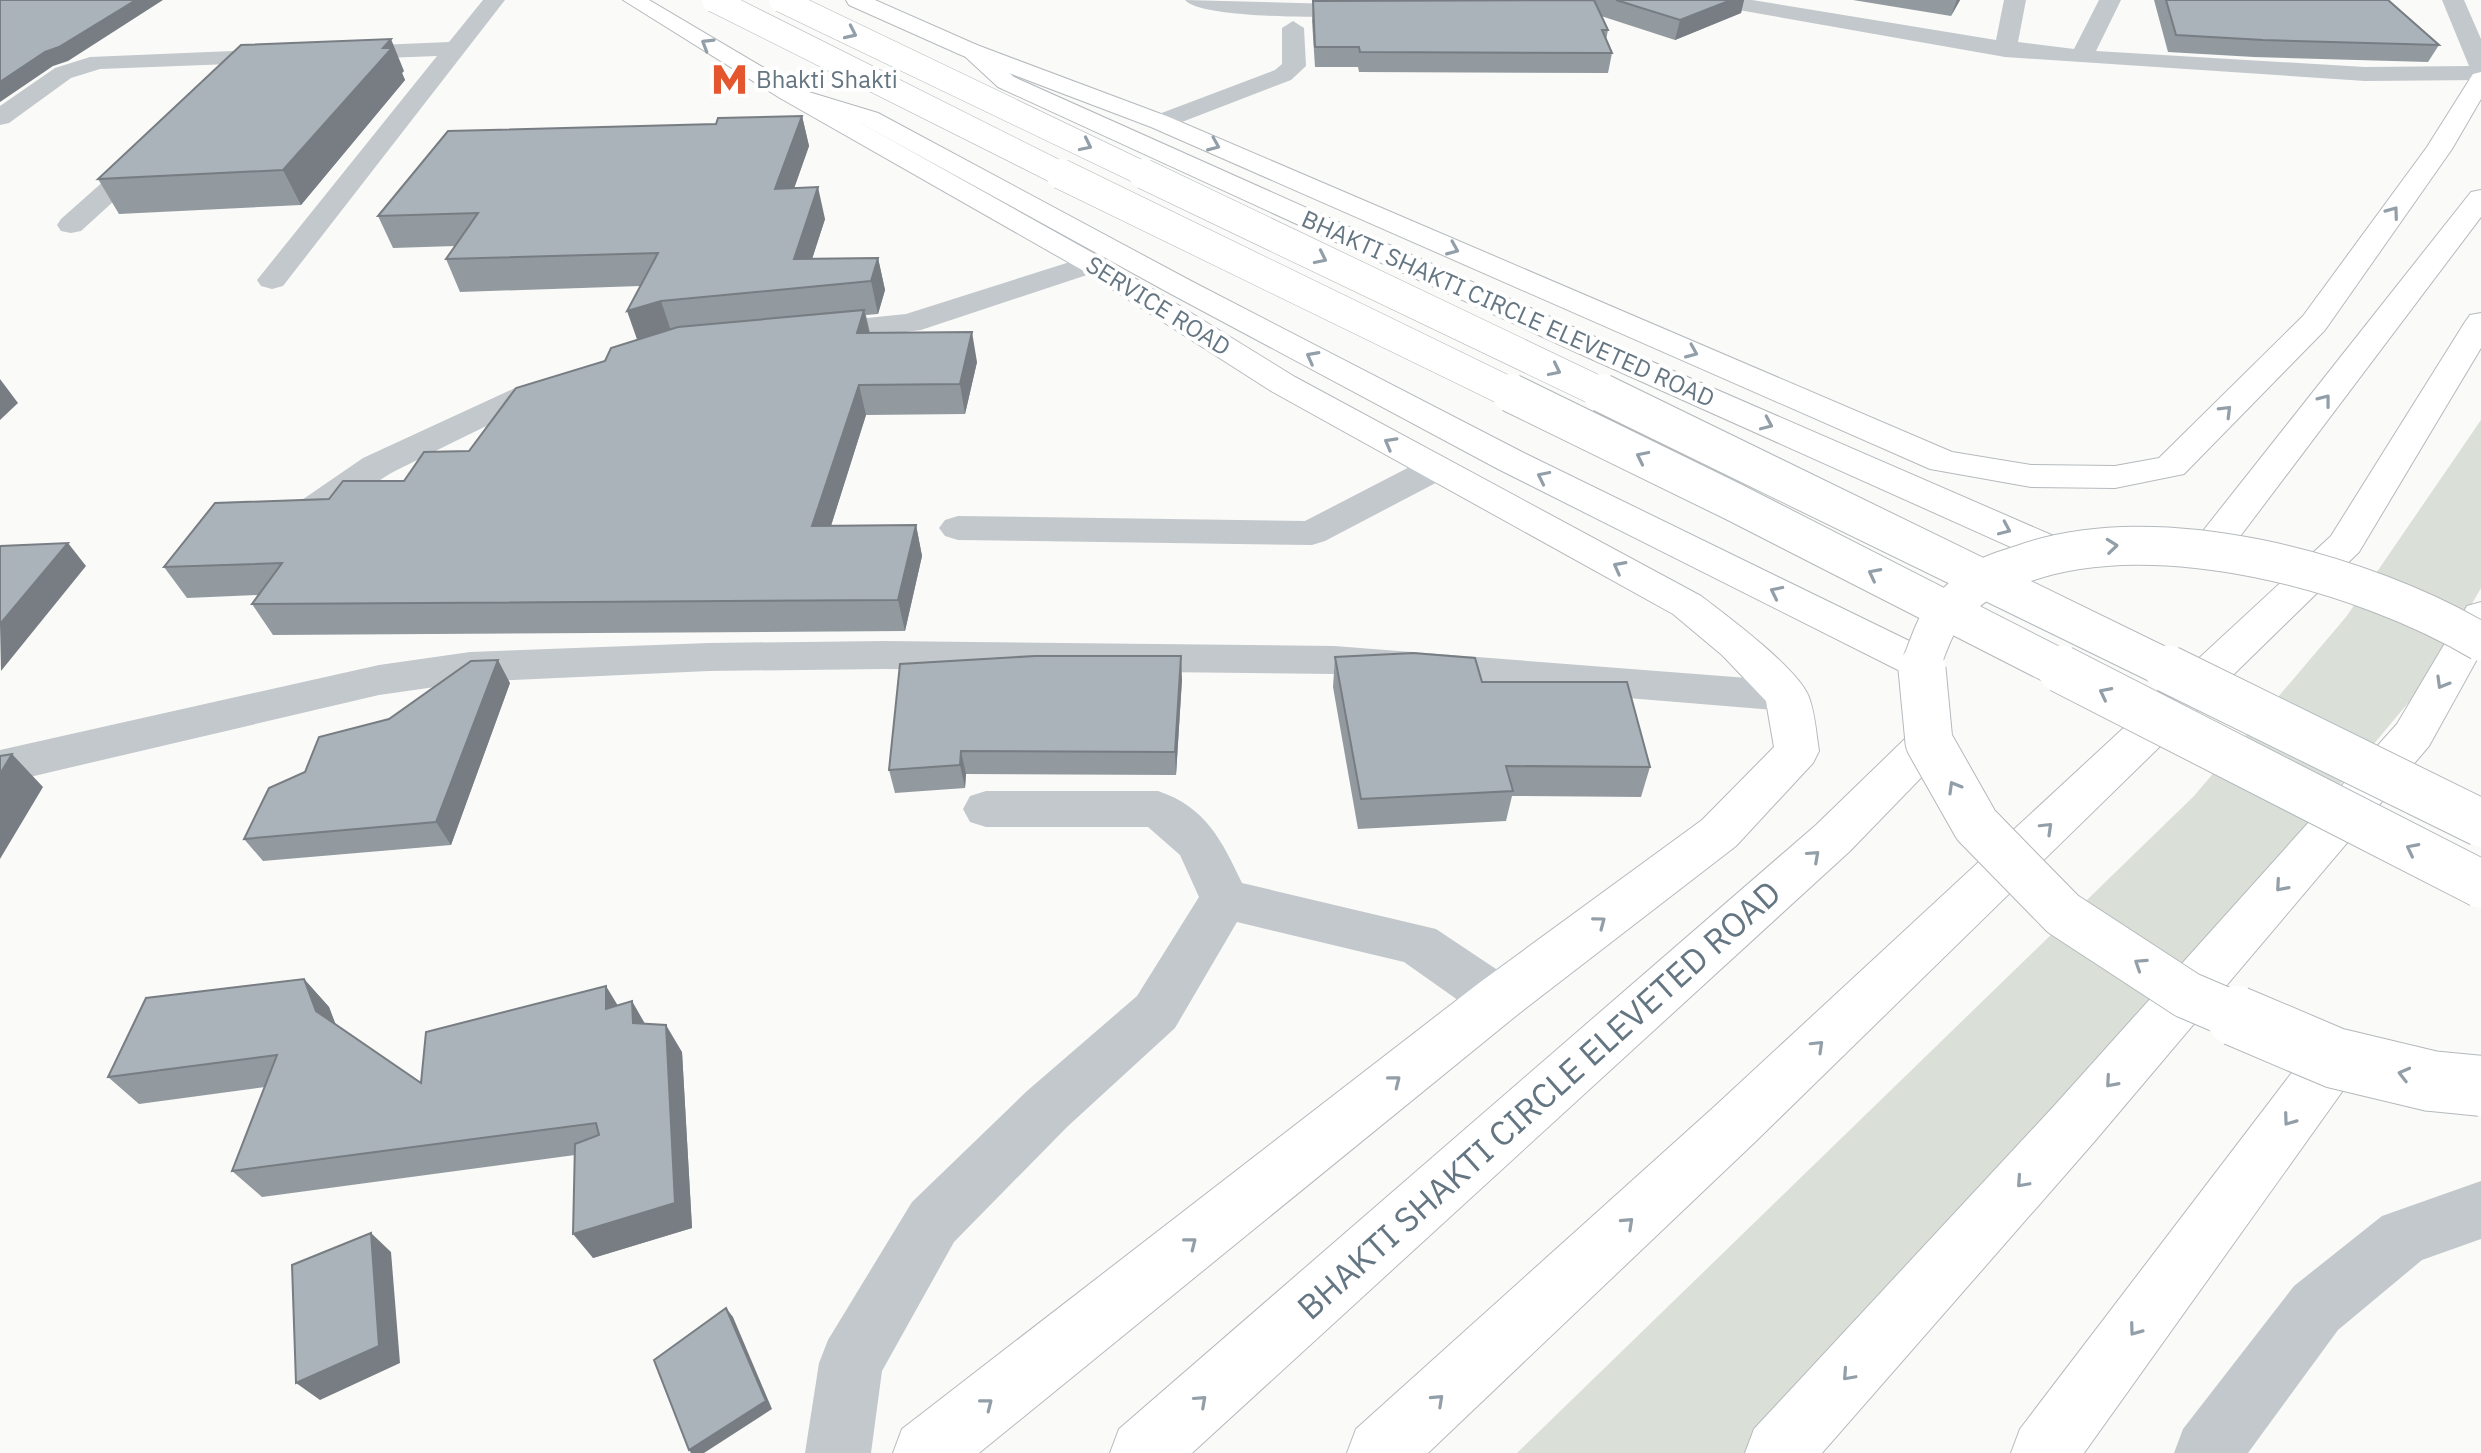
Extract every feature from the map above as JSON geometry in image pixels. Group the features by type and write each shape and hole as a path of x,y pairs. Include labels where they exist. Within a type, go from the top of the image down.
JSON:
{"main road":[{"name":"SERVICE ROAD","path":"634,0 789,93 1092,264 1283,384 1687,605 1737,645 1787,696"},
{"path":"714,0 990,139 1734,502 2481,884"},
{"path":"781,0 1804,490 2481,823"},
{"path":"857,0 969,50 1160,122 1943,461 2031,476 2115,477 2171,466 2314,323 2439,149 2481,79"},
{"name":"BHAKTI SHAKTI CIRCLE ELEVETED ROAD","path":"969,50 1006,82 1591,347 2056,552"},
{"path":"789,93 869,118 1182,288 1511,461 1921,664"},
{"path":"2209,550 2481,198"},
{"path":"1380,1453 1747,1113 2345,544 2481,322"},
{"path":"2481,642 2447,622 2326,575 2209,550 2128,545 2056,552 1991,575 1945,612 1921,664 1929,742 1976,825 2063,914 2187,995 2335,1058 2431,1081 2481,1086"},
{"path":"1778,1453 2074,1124 2413,735 2481,615"},
{"path":"926,1453 1498,999 1719,833 1797,751 1787,696"},
{"name":"BHAKTI SHAKTI CIRCLE ELEVETED ROAD","path":"1143,1453 1833,838 1929,742"},
{"path":"2044,1453 2335,1058"}],"street":[{"path":"272,280 494,0"},
{"path":"1196,0 1252,9 1395,11"},
{"path":"1716,0 2005,50 2365,74 2481,73"},
{"path":"2005,50 2015,0"},
{"path":"2082,57 2110,0"},
{"path":"2453,0 2481,66"},
{"path":"1160,122 1283,75 1294,66 1293,28"},
{"path":"0,118 63,73 80,65 455,49"},
{"path":"235,77 259,56"},
{"path":"71,225 165,141"},
{"path":"772,337 910,323 1092,264"},
{"path":"309,512 376,466 527,395 584,377"},
{"path":"958,528 1312,533 1436,468"},
{"path":"0,767 379,680 470,667 709,657 884,655 1334,660 1787,696"},
{"path":"986,809 1158,809 1199,843 1225,899"},
{"path":"1225,899 1418,944 1498,999"},
{"path":"838,1453 851,1363 933,1222 1047,1109 1156,1012 1225,899"},
{"path":"2207,1453 2316,1308 2403,1237 2481,1210"}],"shaded area":[{"path":"2481,420 2481,588 2428,679 2188,967 1754,1453 1517,1453 2194,796 2346,617"}],"building":[{"path":"0,0 136,0 59,47 45,52 0,82"},
{"path":"1594,0 1608,30 1602,30 1612,53 1360,52 1359,47 1315,47 1313,1"},
{"path":"1616,0 1731,0 1680,20"},
{"path":"2166,0 2388,0 2439,45 2176,35"},
{"path":"391,39 383,48 392,48 283,170 98,179 241,45"},
{"path":"802,116 775,189 818,187 794,259 878,258 871,281 661,301 627,311 658,253 446,259 478,213 378,216 448,131 716,124 718,118"},
{"path":"864,310 857,333 972,332 960,384 859,385 812,526 916,525 898,600 252,604 282,563 164,567 215,503 329,499 343,481 404,481 424,452 469,451 516,388 605,361 611,348 678,327"},
{"path":"68,543 0,624 0,546"},
{"path":"1413,653 1475,658 1482,682 1627,682 1650,767 1506,766 1513,791 1361,799 1335,657"},
{"path":"1035,656 1181,656 1175,752 961,751 960,765 889,770 900,664"},
{"path":"498,660 436,822 244,839 269,788 305,772 319,737 389,719 471,661"},
{"path":"12,754 0,774 0,756"},
{"path":"304,979 316,1011 421,1083 426,1032 606,986 606,1009 632,1001 633,1023 666,1025 675,1203 573,1234 575,1144 599,1135 596,1123 232,1171 277,1055 108,1077 146,998"},
{"path":"371,1233 379,1346 296,1383 292,1265"},
{"path":"726,1308 766,1401 689,1450 654,1360"}],"place":[{"name":"Bhakti Shakti","path":"730,80"}]}
